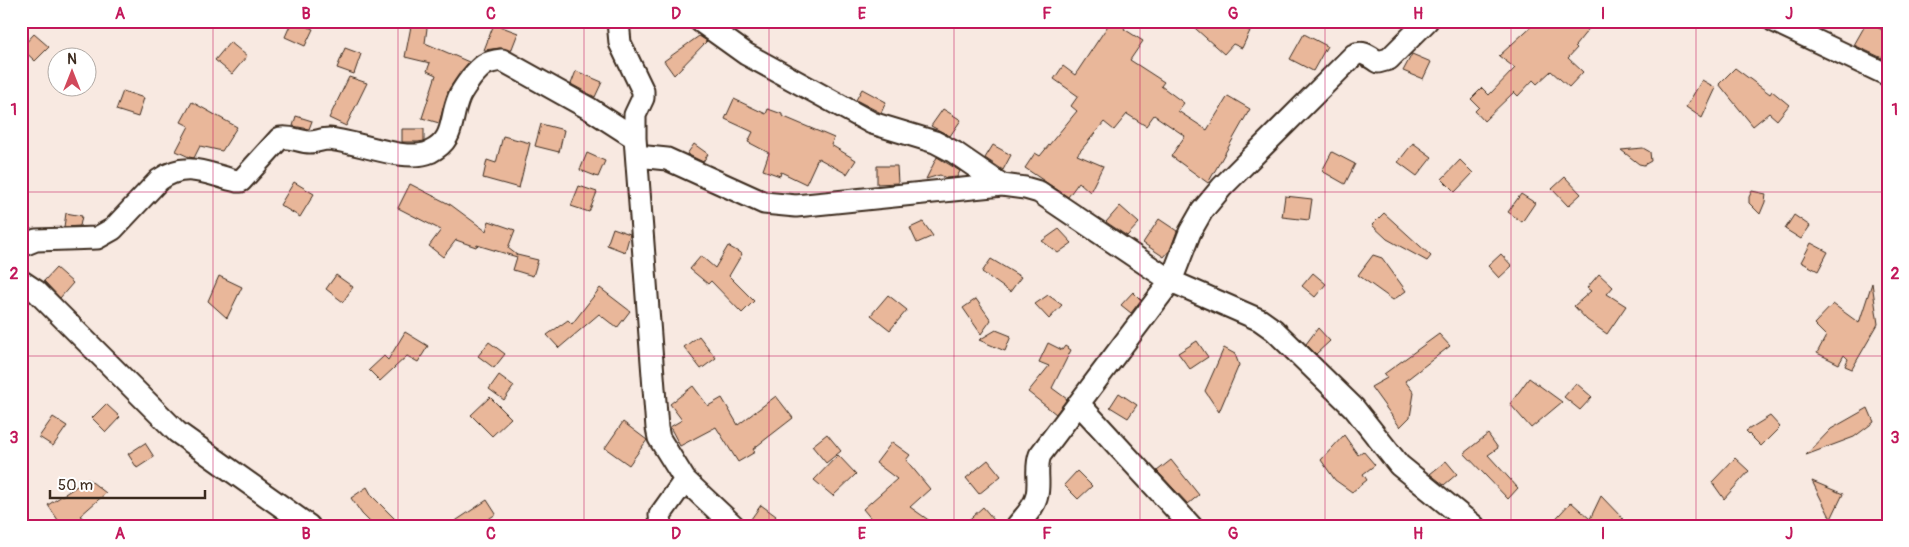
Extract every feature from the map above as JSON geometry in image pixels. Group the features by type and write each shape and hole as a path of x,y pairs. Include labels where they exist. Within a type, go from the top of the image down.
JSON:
{"street":[{"path":"618,21 620,43 643,91 643,98 635,115 636,147 660,438 685,480 734,526"},
{"path":"700,21 746,54 872,123 935,142 954,152 1002,185"},
{"path":"1017,526 1033,506 1037,495 1037,463 1040,455 1171,281 1190,232 1202,211 1222,187 1354,55 1358,53 1364,54 1378,62 1389,59 1427,21"},
{"path":"1774,21 1888,75"},
{"path":"21,246 36,240 97,238 113,229 158,180 178,170 188,168 237,182 241,181 280,138 286,137 311,142 328,139 399,154 416,155 428,153 442,145 451,131 458,98 481,65 491,61 502,60 590,108 636,147 764,203 796,206 1002,185 1039,192 1171,281 1260,320 1274,330 1354,408 1399,465 1474,526"},
{"path":"21,281 36,291 178,432 309,526"},
{"path":"1079,404 1191,526"},
{"path":"661,526 660,516 685,480"}],"building":[{"path":"292,21 313,29 305,46 285,37"},
{"path":"412,21 428,21 425,43 469,62 449,89 439,123 422,118 436,75 427,71 430,63 405,57"},
{"path":"1111,21 1128,21 1124,29 1143,41 1130,60 1164,82 1161,86 1184,103 1178,111 1207,130 1228,96 1250,109 1208,183 1171,156 1185,136 1154,115 1146,126 1127,114 1114,130 1104,122 1077,155 1103,166 1090,192 1079,182 1068,197 1025,168 1035,153 1040,156 1077,111 1071,106 1078,96 1054,79 1063,66 1075,75"},
{"path":"1187,21 1227,21 1250,31 1242,48 1233,44 1224,54"},
{"path":"1537,21 1595,21 1568,58 1583,72 1569,87 1551,71 1537,84 1533,80 1518,96 1514,92 1484,121 1475,111 1479,107 1471,99 1482,88 1489,95 1515,68 1499,56"},
{"path":"1867,22 1888,33 1888,48 1882,58 1854,45"},
{"path":"494,24 518,33 511,51 500,48 484,50"},
{"path":"34,34 49,47 35,61 21,48"},
{"path":"1304,34 1327,46 1313,71 1290,59"},
{"path":"699,36 707,41 674,75 664,61"},
{"path":"230,42 247,56 232,74 215,60"},
{"path":"345,48 361,54 354,74 337,68"},
{"path":"1412,54 1431,62 1423,79 1403,71"},
{"path":"1735,68 1770,94 1772,91 1789,105 1777,120 1769,113 1753,126 1719,84"},
{"path":"576,71 602,82 595,97 571,84"},
{"path":"349,77 367,83 346,126 329,118"},
{"path":"1702,80 1716,88 1702,118 1686,107"},
{"path":"862,89 886,102 881,113 856,100"},
{"path":"123,91 144,98 138,117 116,110"},
{"path":"734,99 766,114 768,109 782,114 782,116 834,138 831,145 856,160 847,174 818,158 806,184 781,172 780,176 763,170 769,153 748,142 753,132 725,119"},
{"path":"192,102 237,127 222,151 200,146 194,158 176,151 189,126 181,122"},
{"path":"943,109 961,120 950,136 931,126"},
{"path":"296,116 312,121 309,129 293,126"},
{"path":"541,124 564,130 559,152 535,146"},
{"path":"402,129 424,129 424,141 402,142"},
{"path":"503,136 530,143 519,188 483,178 487,160 496,163"},
{"path":"1413,143 1432,157 1417,176 1398,162"},
{"path":"694,144 708,154 703,162 687,154"},
{"path":"993,145 1011,155 1003,170 985,158"},
{"path":"1643,148 1650,152 1651,161 1644,165 1639,164 1621,150"},
{"path":"1332,152 1355,164 1345,184 1322,171"},
{"path":"587,153 605,161 598,177 580,170"},
{"path":"937,157 960,171 957,177 946,178 940,175 926,179"},
{"path":"1460,160 1473,173 1455,192 1442,179"},
{"path":"877,166 897,166 898,183 877,184"},
{"path":"1565,177 1581,194 1568,206 1552,189"},
{"path":"294,182 314,194 300,217 280,205"},
{"path":"410,184 451,205 486,231 489,221 515,230 508,248 517,255 538,260 533,276 513,270 517,257 456,240 443,257 429,246 441,230 398,208"},
{"path":"579,186 597,192 589,212 571,206"},
{"path":"1752,191 1766,194 1760,214 1749,203"},
{"path":"1521,194 1535,203 1522,222 1508,212"},
{"path":"1285,196 1312,199 1309,220 1282,217"},
{"path":"1120,206 1139,223 1127,236 1106,222"},
{"path":"66,213 82,216 80,226 64,227"},
{"path":"1384,213 1431,256 1427,261 1387,239 1372,225"},
{"path":"1794,215 1810,226 1801,239 1785,229"},
{"path":"1159,219 1177,231 1170,250 1164,257 1143,243"},
{"path":"923,222 933,236 917,243 910,228"},
{"path":"613,228 630,234 625,252 607,245"},
{"path":"1059,229 1072,243 1058,253 1042,241"},
{"path":"1811,243 1828,252 1818,271 1801,262"},
{"path":"728,246 742,254 729,276 754,301 742,313 711,281 708,284 690,269 701,256 715,268"},
{"path":"1501,254 1512,266 1499,278 1488,266"},
{"path":"1373,255 1382,258 1406,291 1393,300 1358,275"},
{"path":"991,259 1021,277 1010,292 982,272"},
{"path":"56,268 73,283 60,298 44,281"},
{"path":"1313,273 1326,284 1315,297 1302,286"},
{"path":"1599,274 1613,287 1607,294 1626,306 1607,334 1587,320 1574,306 1591,291 1587,288"},
{"path":"336,275 353,287 343,302 326,289"},
{"path":"219,276 242,287 227,318 208,301"},
{"path":"1872,283 1878,324 1852,369 1845,366 1848,359 1844,355 1839,364 1817,353 1826,336 1814,324 1833,304 1859,323"},
{"path":"600,288 630,311 617,328 599,314 559,348 547,335 568,320 572,324"},
{"path":"1133,292 1141,300 1131,313 1121,305"},
{"path":"888,295 907,310 890,330 871,315"},
{"path":"1048,295 1062,305 1049,319 1035,304"},
{"path":"976,299 991,320 981,334 963,308"},
{"path":"1318,328 1330,341 1316,354 1306,344"},
{"path":"996,330 1011,336 1005,351 979,340"},
{"path":"405,332 428,346 418,362 407,356 380,381 369,370 384,356 388,360"},
{"path":"1439,334 1450,346 1405,381 1414,393 1410,417 1400,427 1371,387 1387,378 1384,374"},
{"path":"699,336 716,358 701,369 684,347"},
{"path":"1197,341 1208,357 1190,369 1178,353"},
{"path":"489,342 505,354 494,368 478,356"},
{"path":"1048,343 1062,350 1065,346 1071,350 1052,388 1067,399 1056,414 1028,392 1049,366 1039,362"},
{"path":"1224,348 1235,354 1239,365 1219,412 1205,391"},
{"path":"499,375 514,386 504,400 489,389"},
{"path":"1529,378 1562,402 1531,428 1510,404"},
{"path":"1576,383 1592,397 1580,410 1564,397"},
{"path":"693,386 708,406 722,398 738,425 776,396 793,418 753,449 755,452 738,462 716,427 680,446 670,427 682,420 670,404"},
{"path":"1119,393 1137,405 1128,418 1110,407"},
{"path":"490,397 511,418 492,436 471,415"},
{"path":"106,404 120,417 106,432 92,418"},
{"path":"1868,408 1874,422 1854,437 1806,455 1831,429"},
{"path":"1770,416 1780,427 1761,446 1746,431"},
{"path":"53,417 67,426 53,446 39,437"},
{"path":"623,422 647,440 629,465 605,448"},
{"path":"827,434 841,451 826,463 812,446"},
{"path":"1488,434 1498,448 1488,455 1518,488 1508,499 1464,453"},
{"path":"1344,435 1358,455 1363,451 1375,465 1363,474 1367,480 1352,492 1335,480 1321,460"},
{"path":"892,442 910,455 906,460 930,489 910,507 937,526 877,526 863,509 897,479 876,463"},
{"path":"145,443 154,457 137,468 128,454"},
{"path":"838,455 856,474 833,496 814,480"},
{"path":"1735,458 1749,471 1724,499 1712,482"},
{"path":"988,460 1001,476 979,494 966,478"},
{"path":"1171,460 1199,495 1188,504 1157,471"},
{"path":"1446,461 1457,474 1444,485 1430,474"},
{"path":"1077,471 1092,486 1078,499 1064,485"},
{"path":"88,479 106,493 80,516 94,526 62,526 48,505"},
{"path":"1812,481 1843,494 1831,519"},
{"path":"367,487 372,496 402,526 374,526 362,514 351,498"},
{"path":"1601,496 1623,519 1614,526 1549,526 1571,502 1590,519"},
{"path":"487,500 496,514 478,526 448,526"},
{"path":"761,505 776,516 769,526 746,526"},
{"path":"983,507 999,526 962,526"}]}
